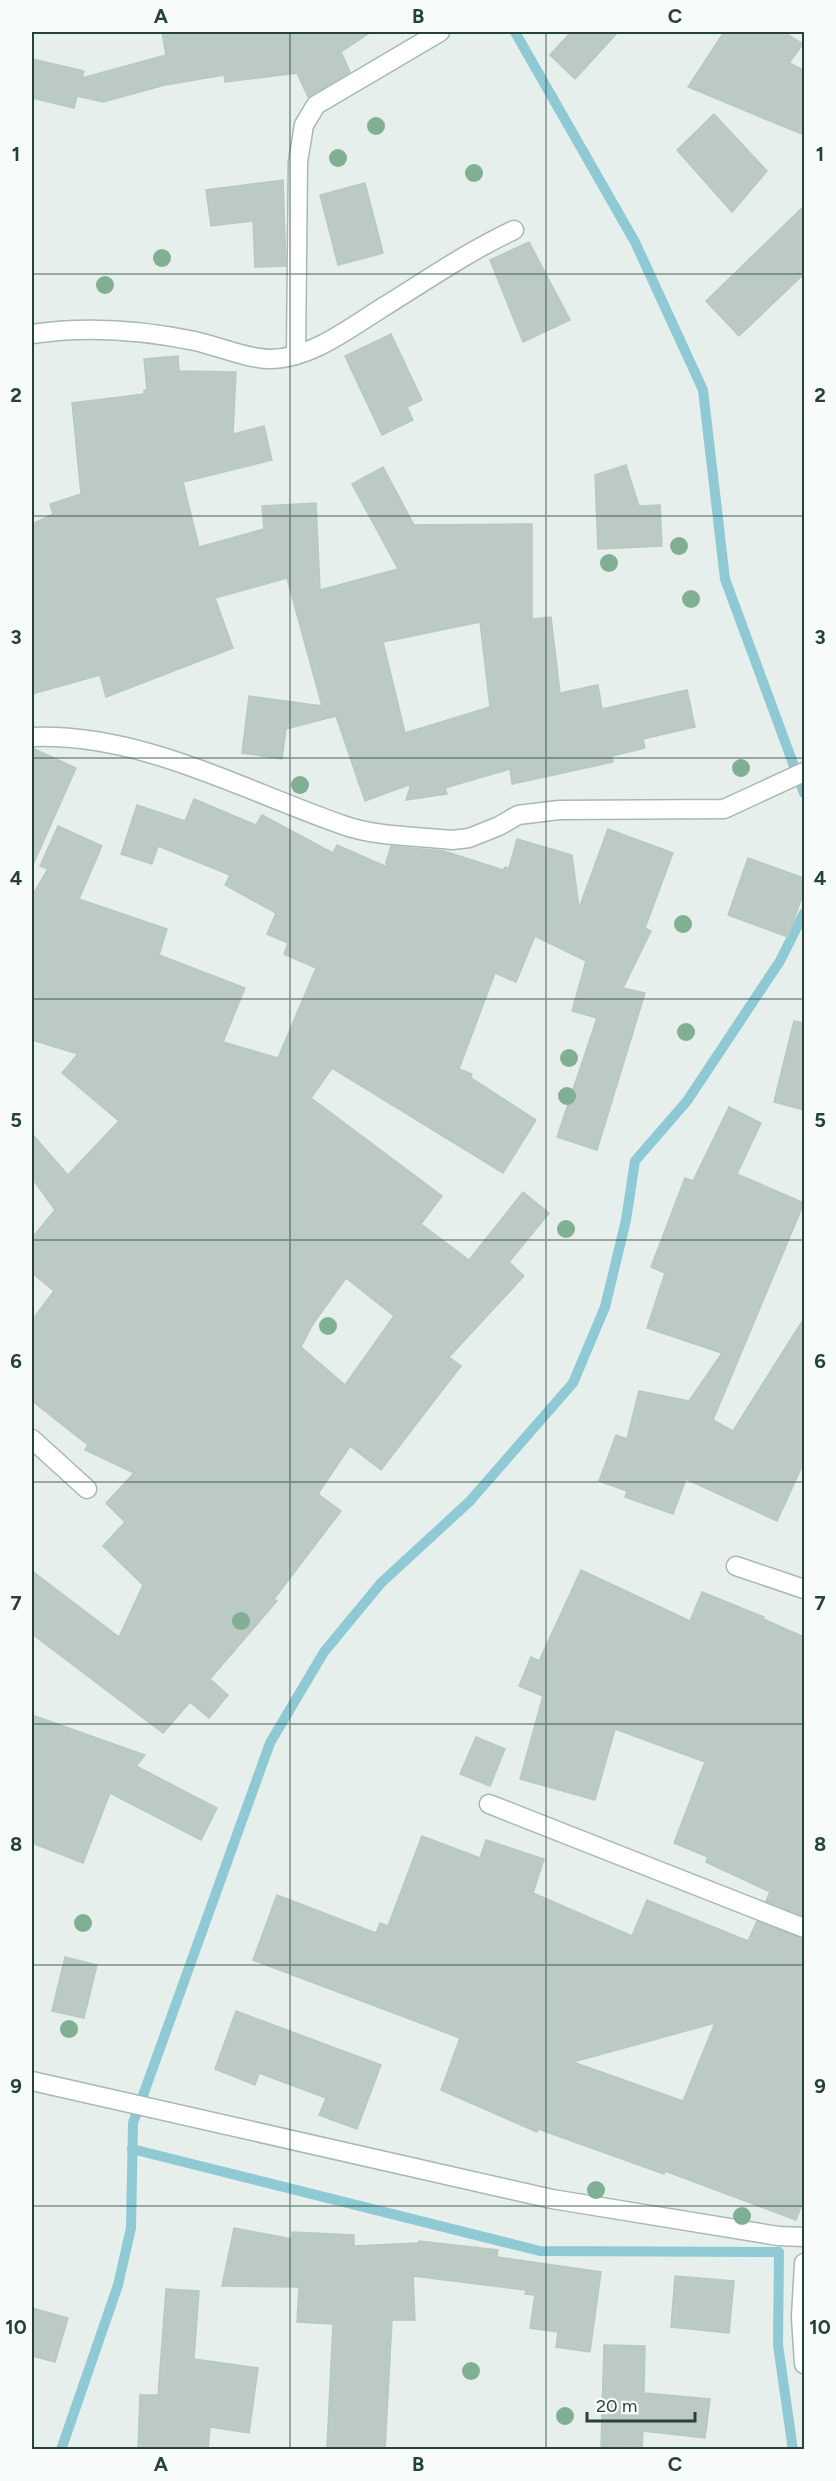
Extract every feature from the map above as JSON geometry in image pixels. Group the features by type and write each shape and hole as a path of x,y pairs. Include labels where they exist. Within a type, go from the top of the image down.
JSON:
{"street":[{"path":"296,355 298,162 304,124 316,105 440,32"},
{"path":"32,334 65,329 105,330 192,340 269,359 296,355 333,339 486,243 514,230"},
{"path":"32,737 105,741 205,771 344,826 452,840 469,838 499,826 518,815 559,810 723,809 804,772"},
{"path":"32,1439 87,1489"},
{"path":"736,1566 804,1590"},
{"path":"489,1804 804,1928"},
{"path":"32,2081 552,2199 778,2236 804,2237"},
{"path":"804,2263 801,2318 804,2364"}],"building":[{"path":"162,32 371,32 341,52 350,72 308,97 297,73 225,82 224,75 165,85 103,102 77,96 74,108 32,98 32,59 84,71 82,78 166,55"},
{"path":"571,32 618,32 575,79 550,55"},
{"path":"724,32 784,32 803,44 789,63 804,70 804,135 688,87"},
{"path":"714,114 767,171 732,212 677,150"},
{"path":"283,180 286,266 255,267 253,221 211,226 206,190"},
{"path":"365,183 383,253 338,265 320,195"},
{"path":"804,206 804,274 739,336 706,301"},
{"path":"529,242 570,320 523,342 490,260"},
{"path":"391,334 422,400 407,407 413,420 382,435 345,356"},
{"path":"178,356 179,371 236,372 233,434 264,426 272,460 183,482 199,547 264,529 262,506 316,503 320,590 398,569 352,484 383,467 414,525 532,524 532,619 551,617 560,693 598,685 602,709 687,690 695,727 643,739 645,748 612,756 613,762 512,784 510,769 445,788 447,794 406,800 411,784 365,801 336,716 286,729 282,759 242,753 249,696 322,706 287,578 215,598 233,648 106,697 100,675 32,694 32,524 53,514 50,504 81,494 72,403 144,394 144,390 147,390 144,359","holes":["480,622 490,707 405,733 383,642"]},
{"path":"626,465 639,506 660,505 662,546 598,549 595,475"},
{"path":"32,748 76,768 32,867"},
{"path":"194,799 256,825 262,815 333,853 337,845 387,867 386,862 391,846 444,851 503,870 505,867 509,868 517,839 572,855 579,908 608,829 673,853 645,928 651,931 623,988 645,993 597,1150 557,1137 597,1018 572,1011 586,961 535,936 516,982 495,973 459,1069 472,1074 471,1078 536,1120 503,1173 332,1068 311,1098 442,1196 421,1224 469,1260 523,1192 549,1213 509,1262 524,1276 449,1357 461,1366 381,1470 350,1446 318,1494 341,1511 274,1599 277,1601 210,1679 228,1695 209,1718 190,1702 163,1733 32,1634 32,1571 119,1637 143,1585 103,1546 125,1522 106,1503 134,1473 85,1450 88,1445 32,1401 32,1320 54,1291 32,1273 32,1238 55,1210 32,1178 32,1134 68,1175 119,1121 62,1073 78,1054 32,1040 32,896 48,869 40,866 58,826 102,846 79,899 167,929 159,955 245,988 223,1042 278,1058 316,968 284,954 288,943 267,934 276,913 225,885 230,875 158,846 152,864 121,854 137,805 185,821","holes":["346,1278 394,1316 345,1385 301,1347 313,1324"]},
{"path":"748,858 804,878 804,891 788,937 728,915"},
{"path":"794,1021 804,1023 804,1110 774,1102"},
{"path":"729,1107 761,1123 737,1174 804,1203 713,1420 733,1431 804,1318 804,1462 777,1521 686,1479 673,1514 625,1497 627,1491 599,1481 616,1435 627,1439 639,1391 689,1401 722,1353 647,1328 665,1273 651,1267 685,1178 693,1181"},
{"path":"581,1570 690,1621 702,1592 764,1617 763,1619 804,1637 804,1916 766,1901 770,1892 706,1862 708,1857 674,1843 705,1762 615,1729 595,1800 520,1779 543,1696 519,1686 531,1657 539,1661"},
{"path":"32,1715 145,1755 136,1766 217,1808 201,1840 110,1793 83,1863 32,1843"},
{"path":"476,1737 505,1749 490,1786 460,1774"},
{"path":"422,1836 480,1858 486,1840 544,1859 533,1893 632,1936 647,1900 748,1941 757,1921 804,1939 804,2199 796,2220 665,2171 664,2174 538,2129 537,2132 441,2090 460,2038 253,1960 277,1895 376,1933 380,1923 388,1926","holes":["715,2023 683,2101 573,2062"]},
{"path":"65,1957 97,1965 84,2018 52,2011"},
{"path":"236,2011 381,2065 357,2129 319,2115 326,2098 259,2073 255,2085 215,2069"},
{"path":"234,2228 292,2239 292,2232 354,2235 354,2246 418,2243 419,2241 498,2250 497,2257 601,2272 590,2352 556,2347 558,2332 530,2328 535,2295 525,2294 526,2290 413,2276 415,2320 392,2320 385,2450 327,2447 333,2324 297,2322 299,2287 222,2286"},
{"path":"675,2276 734,2281 729,2333 671,2327"},
{"path":"166,2289 199,2291 194,2359 258,2368 249,2433 210,2427 208,2450 138,2450 140,2395 158,2395"},
{"path":"32,2308 68,2318 55,2362 32,2356"},
{"path":"604,2345 645,2346 644,2393 710,2399 705,2438 643,2431 642,2448 601,2447"}],"waterway":[{"path":"515,32 635,242 703,390 725,579 804,793"},
{"path":"61,2450 118,2285 131,2228 133,2123 270,1743 324,1652 381,1583 470,1501 573,1383 605,1307 626,1220 635,1161 687,1101 780,961 804,913"},
{"path":"132,2149 540,2251 779,2252 778,2345 793,2450"}]}
